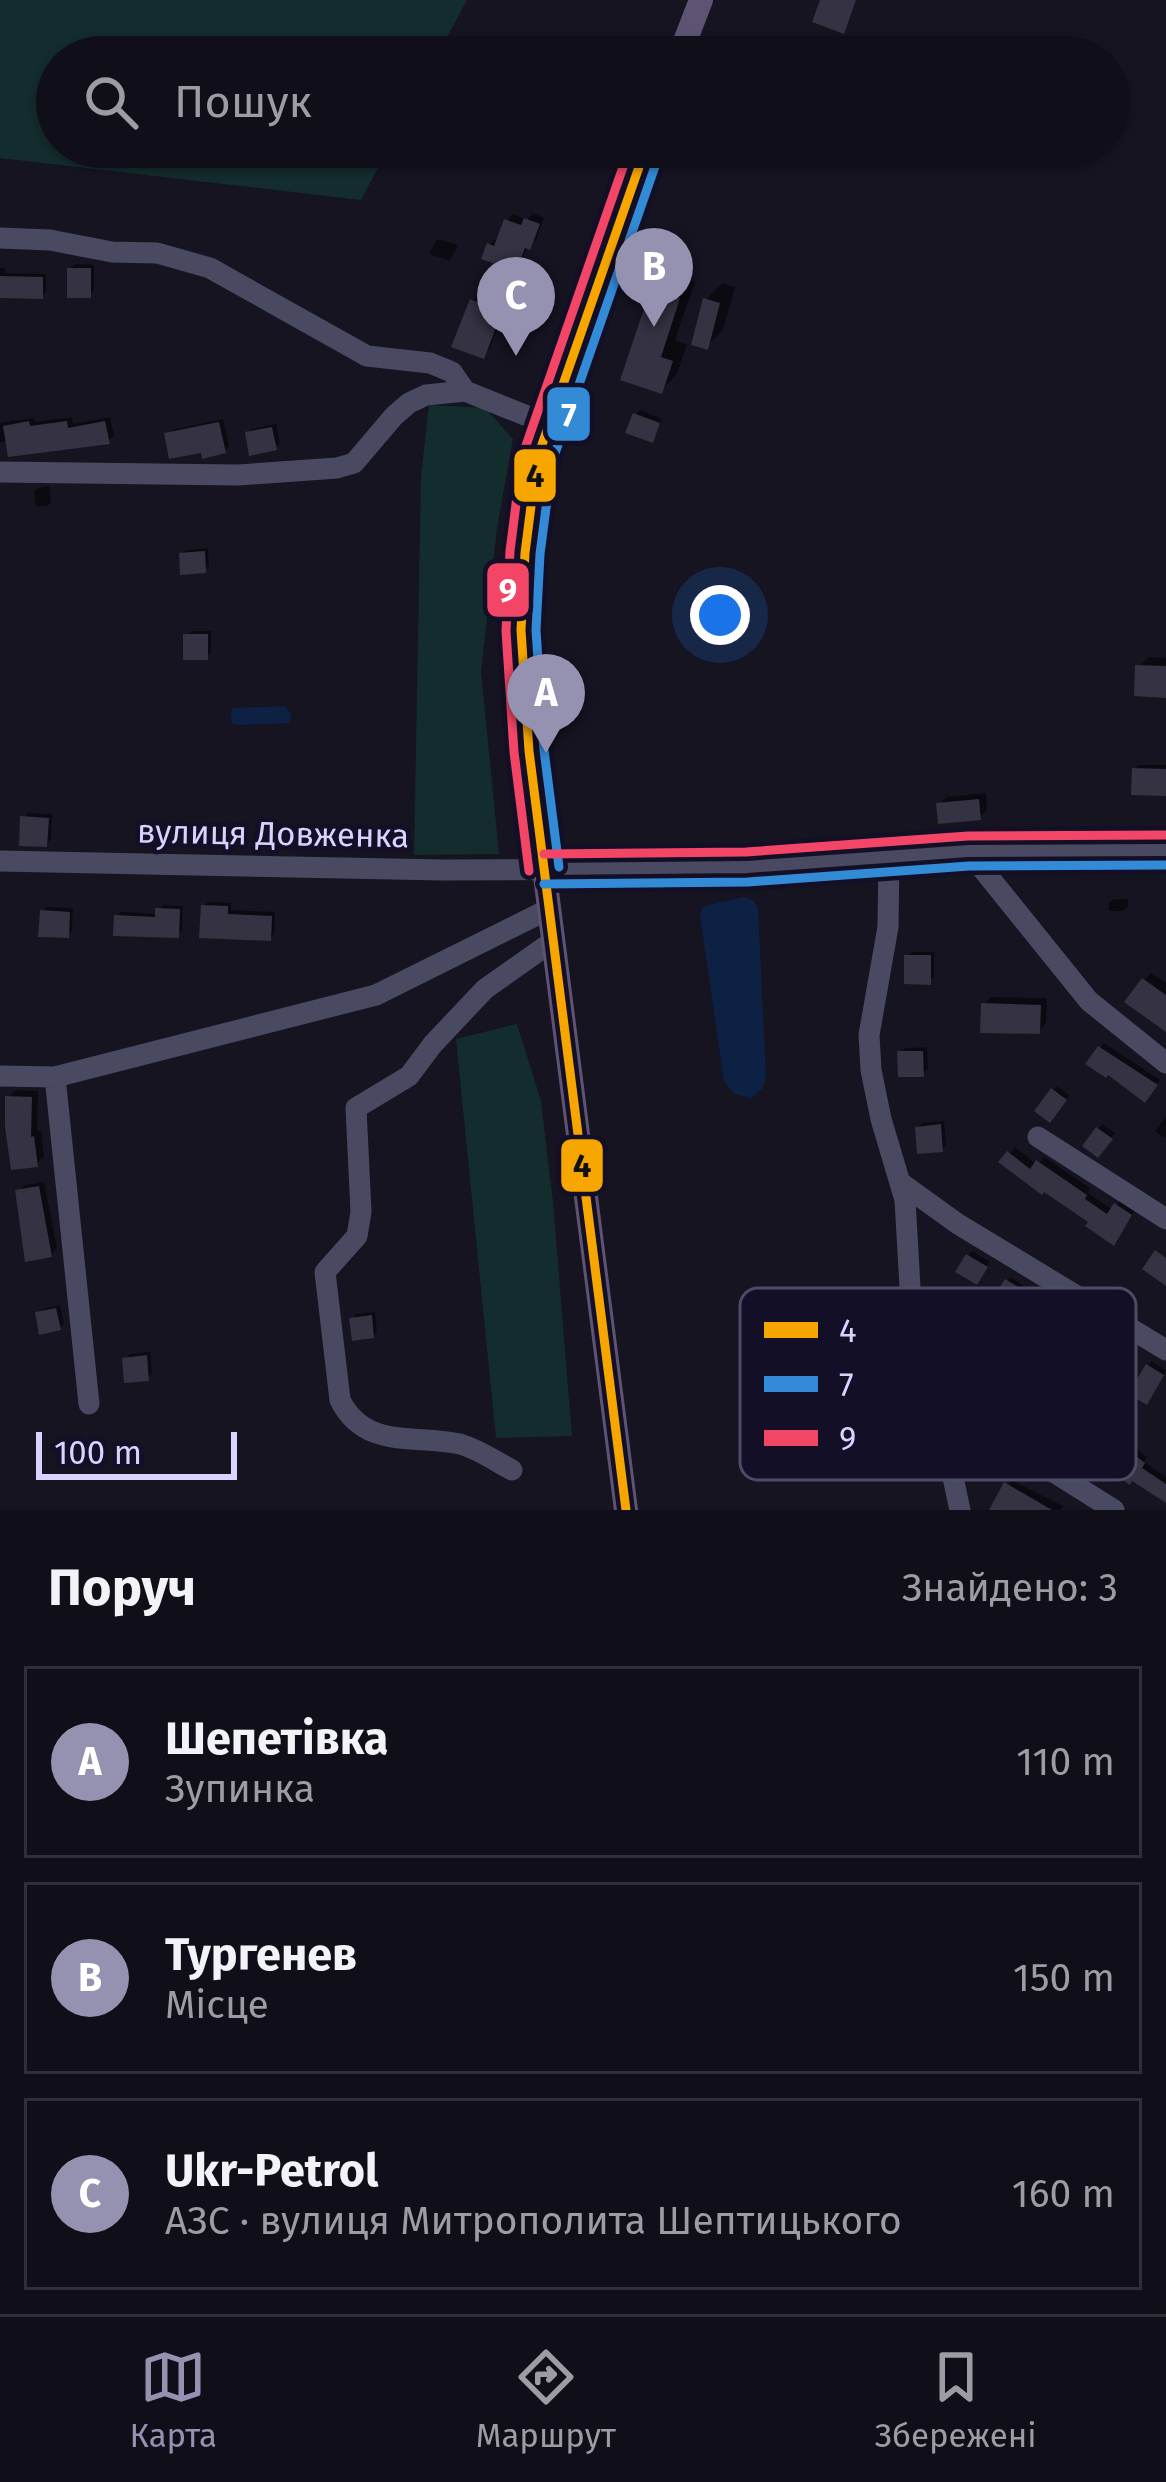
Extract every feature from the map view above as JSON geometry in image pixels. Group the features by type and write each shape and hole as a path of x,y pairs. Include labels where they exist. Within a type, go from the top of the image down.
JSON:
{"main road":[{"path":"688,36 701,0"},
{"path":"626,1510 530,752 521,630 536,458 639,168"}],"street":[{"path":"0,238 157,253 210,268 367,356 430,363 452,372 465,391"},
{"path":"0,472 238,476 337,468 354,463 410,403 426,395 465,391 548,424"},
{"name":"вулиця Довженка","path":"0,861 442,870 747,867 968,851 1166,850"},
{"path":"968,851 1089,1001 1166,1063"},
{"path":"889,856 886,947 871,1017 869,1053 907,1215 912,1288"},
{"path":"0,1076 55,1077 376,994 549,909"},
{"path":"512,1470 458,1444 375,1434 357,1425 340,1400 325,1273 357,1236 361,1212 356,1108 410,1076 485,989 553,941"},
{"path":"55,1077 89,1404"},
{"path":"1039,1137 1166,1219"},
{"path":"901,1183 1064,1288"},
{"path":"1136,1332 1166,1350"},
{"path":"954,1480 960,1510"},
{"path":"1066,1480 1114,1510"}],"green space":[{"path":"0,0 467,0 447,36 36,36 36,162 0,158"},
{"path":"86,168 378,168 361,200"},
{"path":"429,405 485,408 513,439 497,528 481,672 499,854 414,855 421,476"},
{"path":"517,1024 541,1101 572,1436 496,1438 456,1039"}],"water":[{"path":"284,706 291,713 289,723 232,724 233,708"},
{"path":"745,897 758,908 766,1076 763,1088 751,1098 734,1094 724,1081 700,915 703,906"}],"building":[{"path":"820,0 856,0 844,34 812,22"},
{"path":"524,218 540,224 516,271 481,259 487,243 494,246 504,219 521,225"},
{"path":"67,268 91,268 91,298 67,298"},
{"path":"0,276 43,277 43,299 0,298"},
{"path":"651,288 680,298 661,357 673,361 662,394 620,380"},
{"path":"703,298 720,303 708,350 691,345"},
{"path":"470,299 502,312 484,359 451,347"},
{"path":"633,413 660,423 653,443 625,433"},
{"path":"29,421 30,426 67,421 68,428 105,421 110,444 8,457 3,426"},
{"path":"219,422 226,453 169,459 164,433"},
{"path":"272,427 277,450 249,456 245,432"},
{"path":"205,551 206,573 180,575 179,553"},
{"path":"183,634 208,634 208,660 183,660"},
{"path":"1135,665 1166,666 1166,698 1134,696"},
{"path":"1132,768 1166,769 1166,796 1131,795"},
{"path":"979,799 981,820 938,824 936,803"},
{"path":"20,816 49,818 47,847 19,846"},
{"path":"201,905 228,906 228,914 272,916 271,941 199,938"},
{"path":"155,908 180,909 179,938 113,936 114,915 155,917"},
{"path":"40,910 70,912 69,938 38,937"},
{"path":"904,955 931,955 931,985 904,984"},
{"path":"1142,978 1166,995 1166,1032 1124,1002"},
{"path":"981,1003 1041,1005 1040,1034 980,1033"},
{"path":"1098,1046 1158,1085 1145,1103 1085,1064"},
{"path":"897,1051 923,1051 924,1077 898,1077"},
{"path":"1051,1088 1067,1100 1050,1123 1034,1111"},
{"path":"5,1096 32,1097 31,1137 38,1167 11,1170"},
{"path":"941,1124 943,1152 917,1154 915,1127"},
{"path":"1096,1127 1113,1139 1098,1158 1082,1146"},
{"path":"1007,1151 1030,1169 1036,1160 1107,1214 1114,1203 1132,1215 1114,1246 1085,1226 1088,1222 998,1162"},
{"path":"39,1186 52,1257 25,1262 15,1190"},
{"path":"1155,1250 1166,1258 1166,1286 1142,1269"},
{"path":"966,1254 988,1267 977,1285 955,1272"},
{"path":"1005,1279 1020,1288 999,1288"},
{"path":"56,1308 61,1330 39,1335 35,1312"},
{"path":"372,1315 374,1338 352,1341 349,1318"},
{"path":"147,1355 149,1381 124,1383 122,1358"},
{"path":"1146,1364 1164,1375 1147,1405 1136,1399 1136,1381"},
{"path":"1136,1456 1145,1463 1142,1468 1166,1484 1166,1503 1132,1481 1130,1485 1123,1480 1136,1480"},
{"path":"1004,1482 1052,1510 989,1510"}],"transit line":[{"name":"9","path":"529,871 506,631 522,457 623,168"},
{"name":"4","path":"626,1510 529,751 521,630 537,459 639,168"},
{"name":"7","path":"559,867 544,750 536,630 552,462 654,168"},
{"name":"9","path":"544,854 746,852 968,836 1166,835"},
{"name":"7","path":"544,884 748,882 969,866 1166,865"}],"place":[{"name":"Тургенев","path":"654,327"},
{"name":"Ukr-Petrol","path":"516,356"},
{"name":"Шепетівка","path":"546,753"}]}
